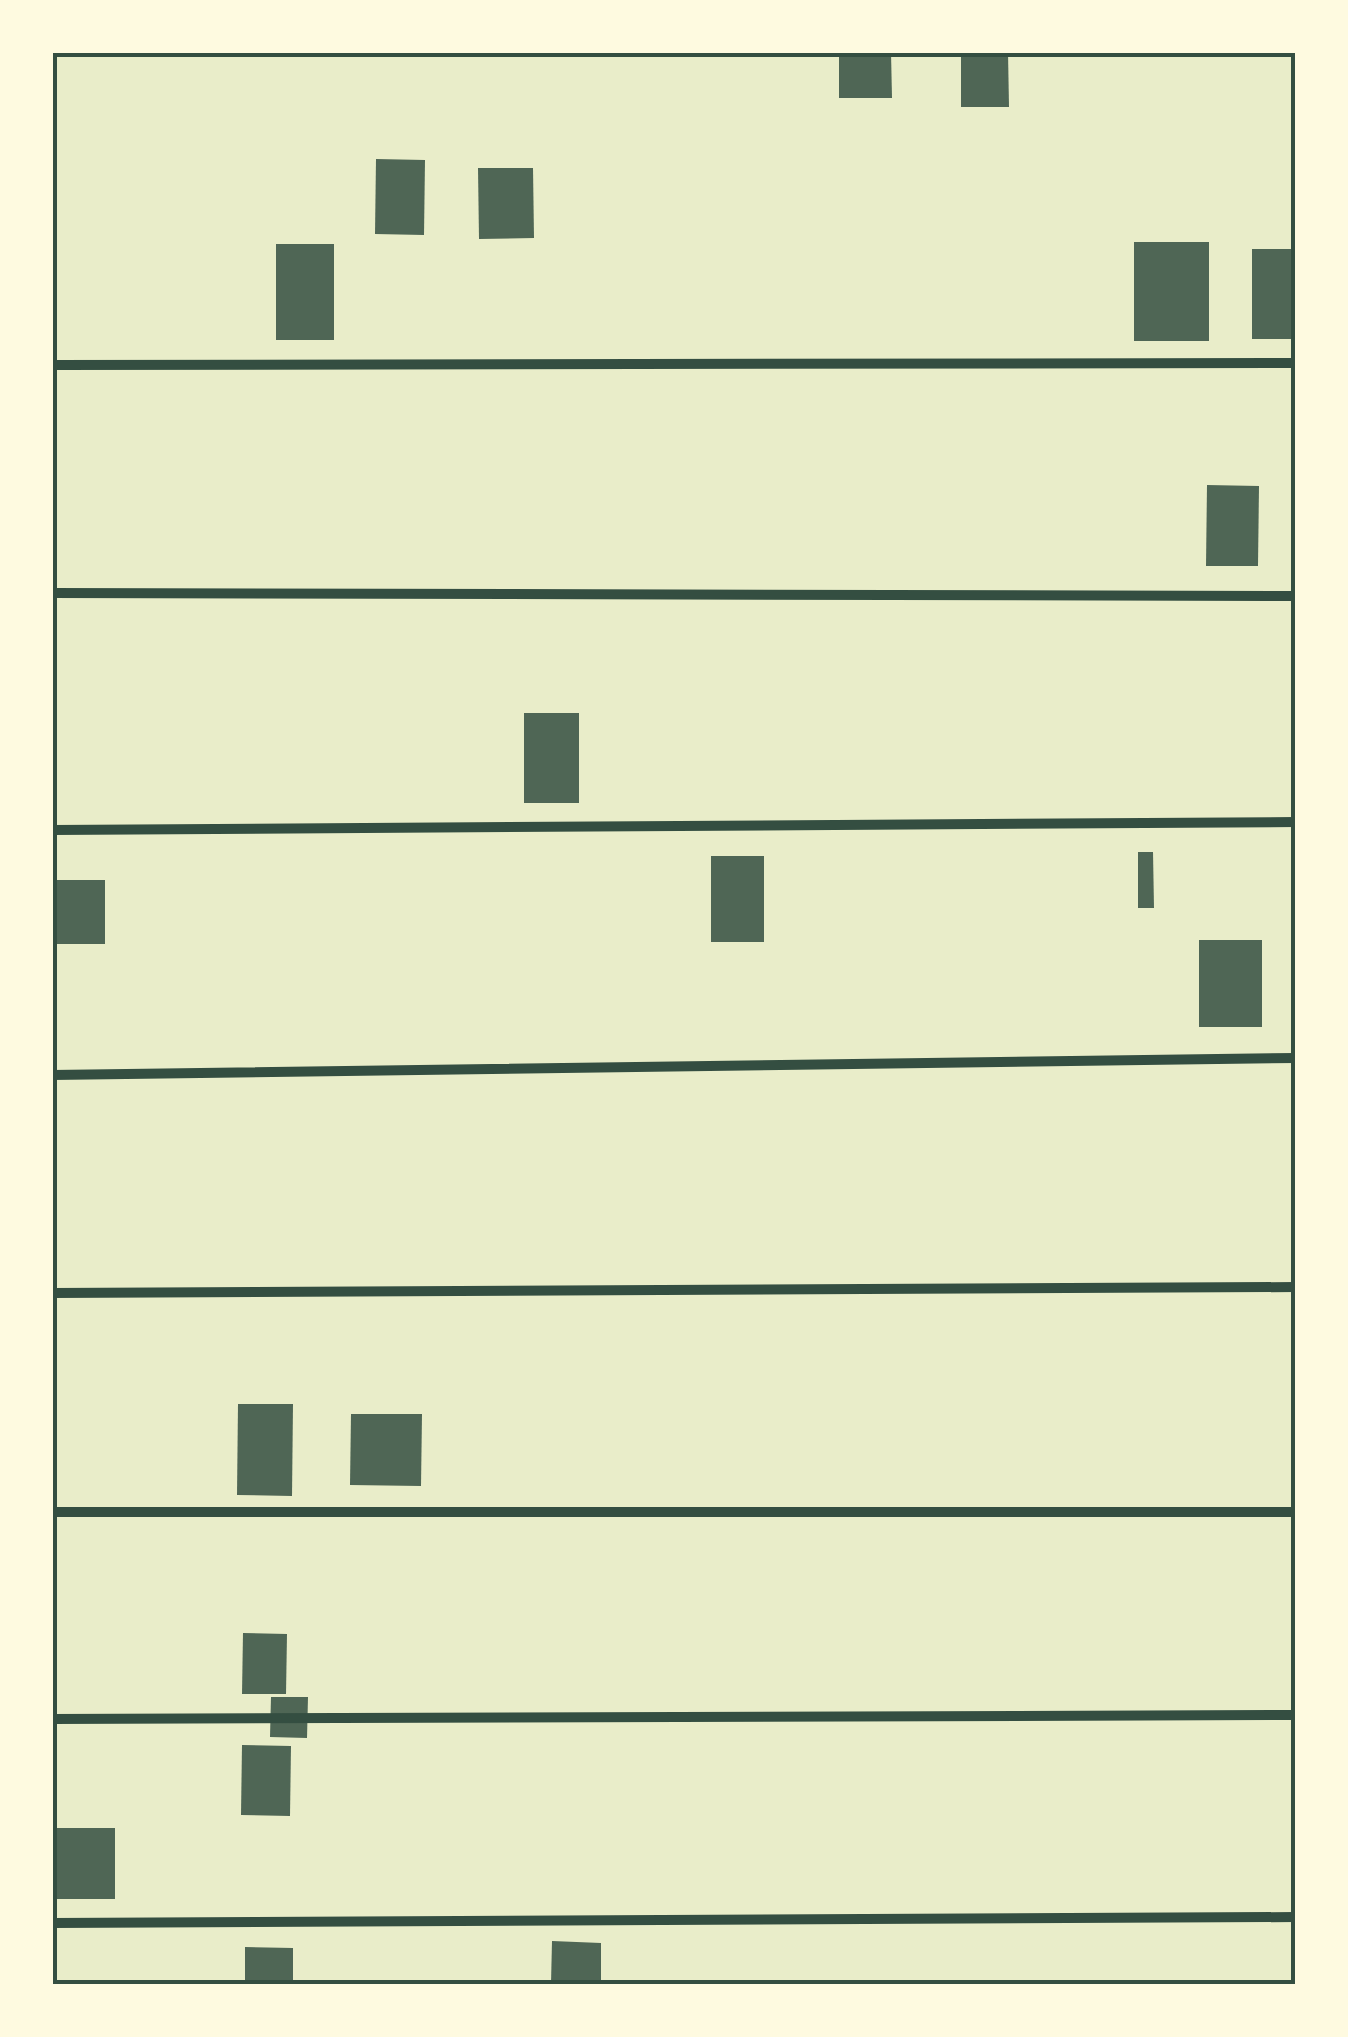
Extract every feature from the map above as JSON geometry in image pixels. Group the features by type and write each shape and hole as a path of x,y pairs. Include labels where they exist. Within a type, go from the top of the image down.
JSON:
{"street":[{"path":"52,365 1296,363"},
{"path":"52,593 1296,596"},
{"path":"52,830 1296,822"},
{"path":"52,1075 1296,1058"},
{"path":"52,1293 1296,1287"},
{"path":"52,1512 1296,1512"},
{"path":"52,1720 1296,1715"},
{"path":"52,1923 1296,1917"}],"building":[{"path":"839,52 891,52 892,98 839,98"},
{"path":"961,52 1008,52 1009,107 961,107"},
{"path":"376,159 425,160 424,235 375,234"},
{"path":"478,168 533,168 534,238 479,239"},
{"path":"1134,242 1209,242 1209,341 1134,341"},
{"path":"276,244 334,244 334,340 276,340"},
{"path":"1252,249 1296,249 1296,339 1252,339"},
{"path":"1207,485 1259,486 1258,566 1206,566"},
{"path":"524,713 579,713 579,803 524,803"},
{"path":"1138,852 1153,852 1154,908 1138,908"},
{"path":"711,856 764,856 764,942 711,942"},
{"path":"52,880 105,880 105,944 52,944"},
{"path":"1199,940 1262,940 1262,1027 1199,1027"},
{"path":"238,1404 293,1404 292,1496 237,1495"},
{"path":"351,1414 422,1414 421,1486 350,1485"},
{"path":"243,1633 287,1634 286,1694 242,1694"},
{"path":"271,1697 308,1697 307,1738 270,1737"},
{"path":"242,1745 291,1746 290,1816 241,1815"},
{"path":"55,1828 115,1828 115,1899 56,1899"},
{"path":"552,1941 601,1943 601,1984 551,1984"},
{"path":"245,1947 293,1948 293,1984 245,1984"}]}
